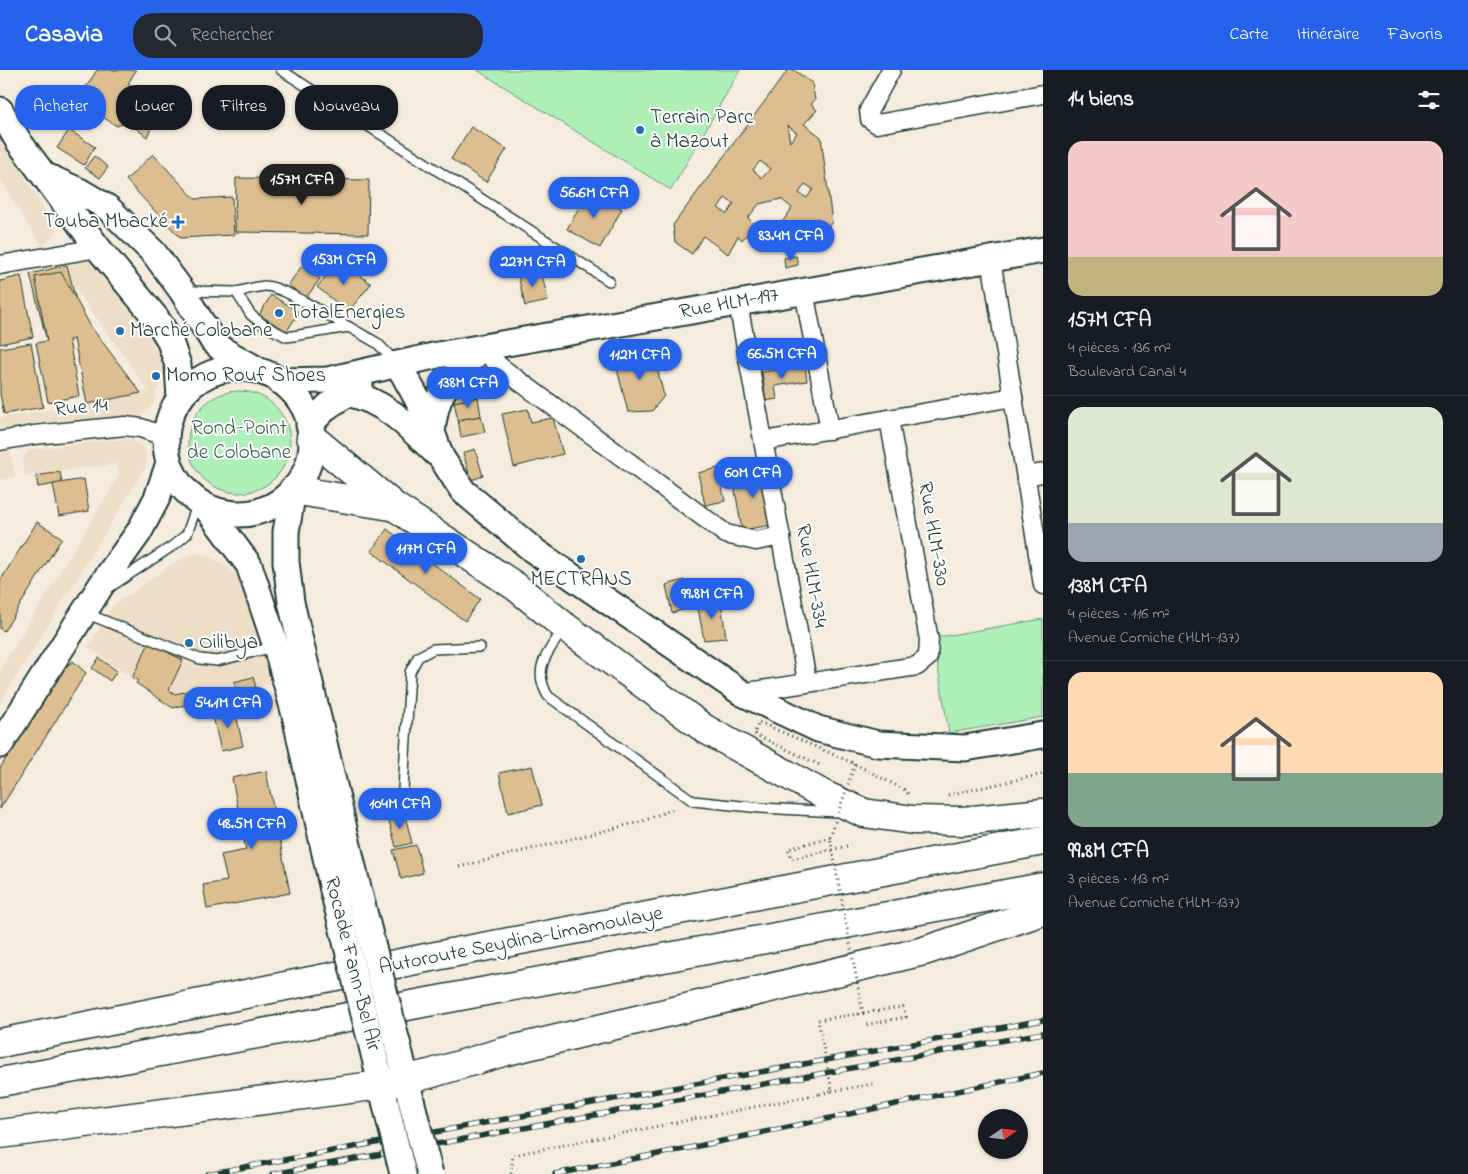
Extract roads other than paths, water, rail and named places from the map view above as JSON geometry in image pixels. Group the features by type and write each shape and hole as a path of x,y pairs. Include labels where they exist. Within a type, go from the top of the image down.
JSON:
{"highway":[{"path":"310,431 395,507 515,586 564,626 705,729 824,795 864,813 913,820 963,822 1043,813"},
{"path":"293,490 395,507"},
{"name":"Autoroute Seydina-Limamoulaye","path":"0,1043 436,956 1043,841"},
{"name":"Autoroute Seydina-Limamoulaye","path":"0,1082 1043,887"},
{"path":"0,1134 393,1082 503,1052 924,950 1043,911"}],"main road":[{"path":"0,110 19,142 48,178 98,248 156,318 169,339 178,365 180,399"},
{"path":"48,178 81,192 108,208 154,253 182,291 213,341 236,358 273,378 296,398 310,431 306,469 293,490 273,506 248,514 224,513 201,504 182,486 169,462 166,437 169,421 180,399 197,381 220,371 245,369 273,378"},
{"name":"Rue HLM-197","path":"273,378 328,380 392,365 484,348 1043,250"},
{"path":"436,446 433,417 446,385 456,371 484,348"},
{"path":"310,431 328,406 392,365 417,397 436,446 463,491 533,550 742,693 818,729 878,744 965,748 1043,735"},
{"path":"347,393 368,398 386,408 436,446"},
{"path":"0,745 87,606 139,532 157,498 169,462"},
{"name":"Rocade Fann-Bel Air","path":"293,490 286,532 286,562 291,602 357,884 397,1042 390,1122 403,1174"},
{"name":"Rocade Fann-Bel Air","path":"201,504 249,565 276,646 295,715 333,890 372,1050 416,1120 430,1174"}],"street":[{"path":"891,70 869,110 870,119 877,124 1043,94"},
{"path":"0,266 98,248"},
{"path":"991,259 1043,586"},
{"path":"804,291 830,430"},
{"name":"Rue HLM-334","path":"738,303 807,681"},
{"path":"484,348 499,366 726,534 756,541 781,536"},
{"path":"764,441 1013,397"},
{"name":"Rue HLM-330","path":"807,681 917,666 928,657 929,640 888,419"},
{"name":"Rue 14","path":"0,441 34,435 125,426 141,428 166,437"},
{"path":"1026,476 1043,473"},
{"path":"742,693 807,681"}],"lane":[{"path":"281,70 609,281"},
{"path":"182,291 236,292 265,286 285,290 376,343 392,365"},
{"path":"236,292 251,315 265,326 287,337 349,327"},
{"path":"201,504 187,534 87,606 200,659 217,661 276,646"},
{"path":"564,626 540,668 543,687 548,696 693,801 761,808 864,813"},
{"path":"403,790 410,672 414,664 418,657 433,649 480,648"}],"railway":[{"path":"207,1174 1043,1020"},
{"path":"273,1174 1043,1033"},
{"path":"555,1174 689,1148 1043,1073"}],"place":[{"name":"Terrain Parc à Mazout","path":"640,130"},
{"name":"Touba Mbacké","path":"178,222"},
{"name":"TotalEnergies","path":"279,313"},
{"name":"Marché Colobane","path":"120,331"},
{"name":"Momo Rouf Shoes","path":"156,376"},
{"name":"MECTRANS","path":"581,559"},
{"name":"Oilibya","path":"189,643"}],"park label":[{"name":"Rond-Point de Colobane","path":"239,441"}]}
